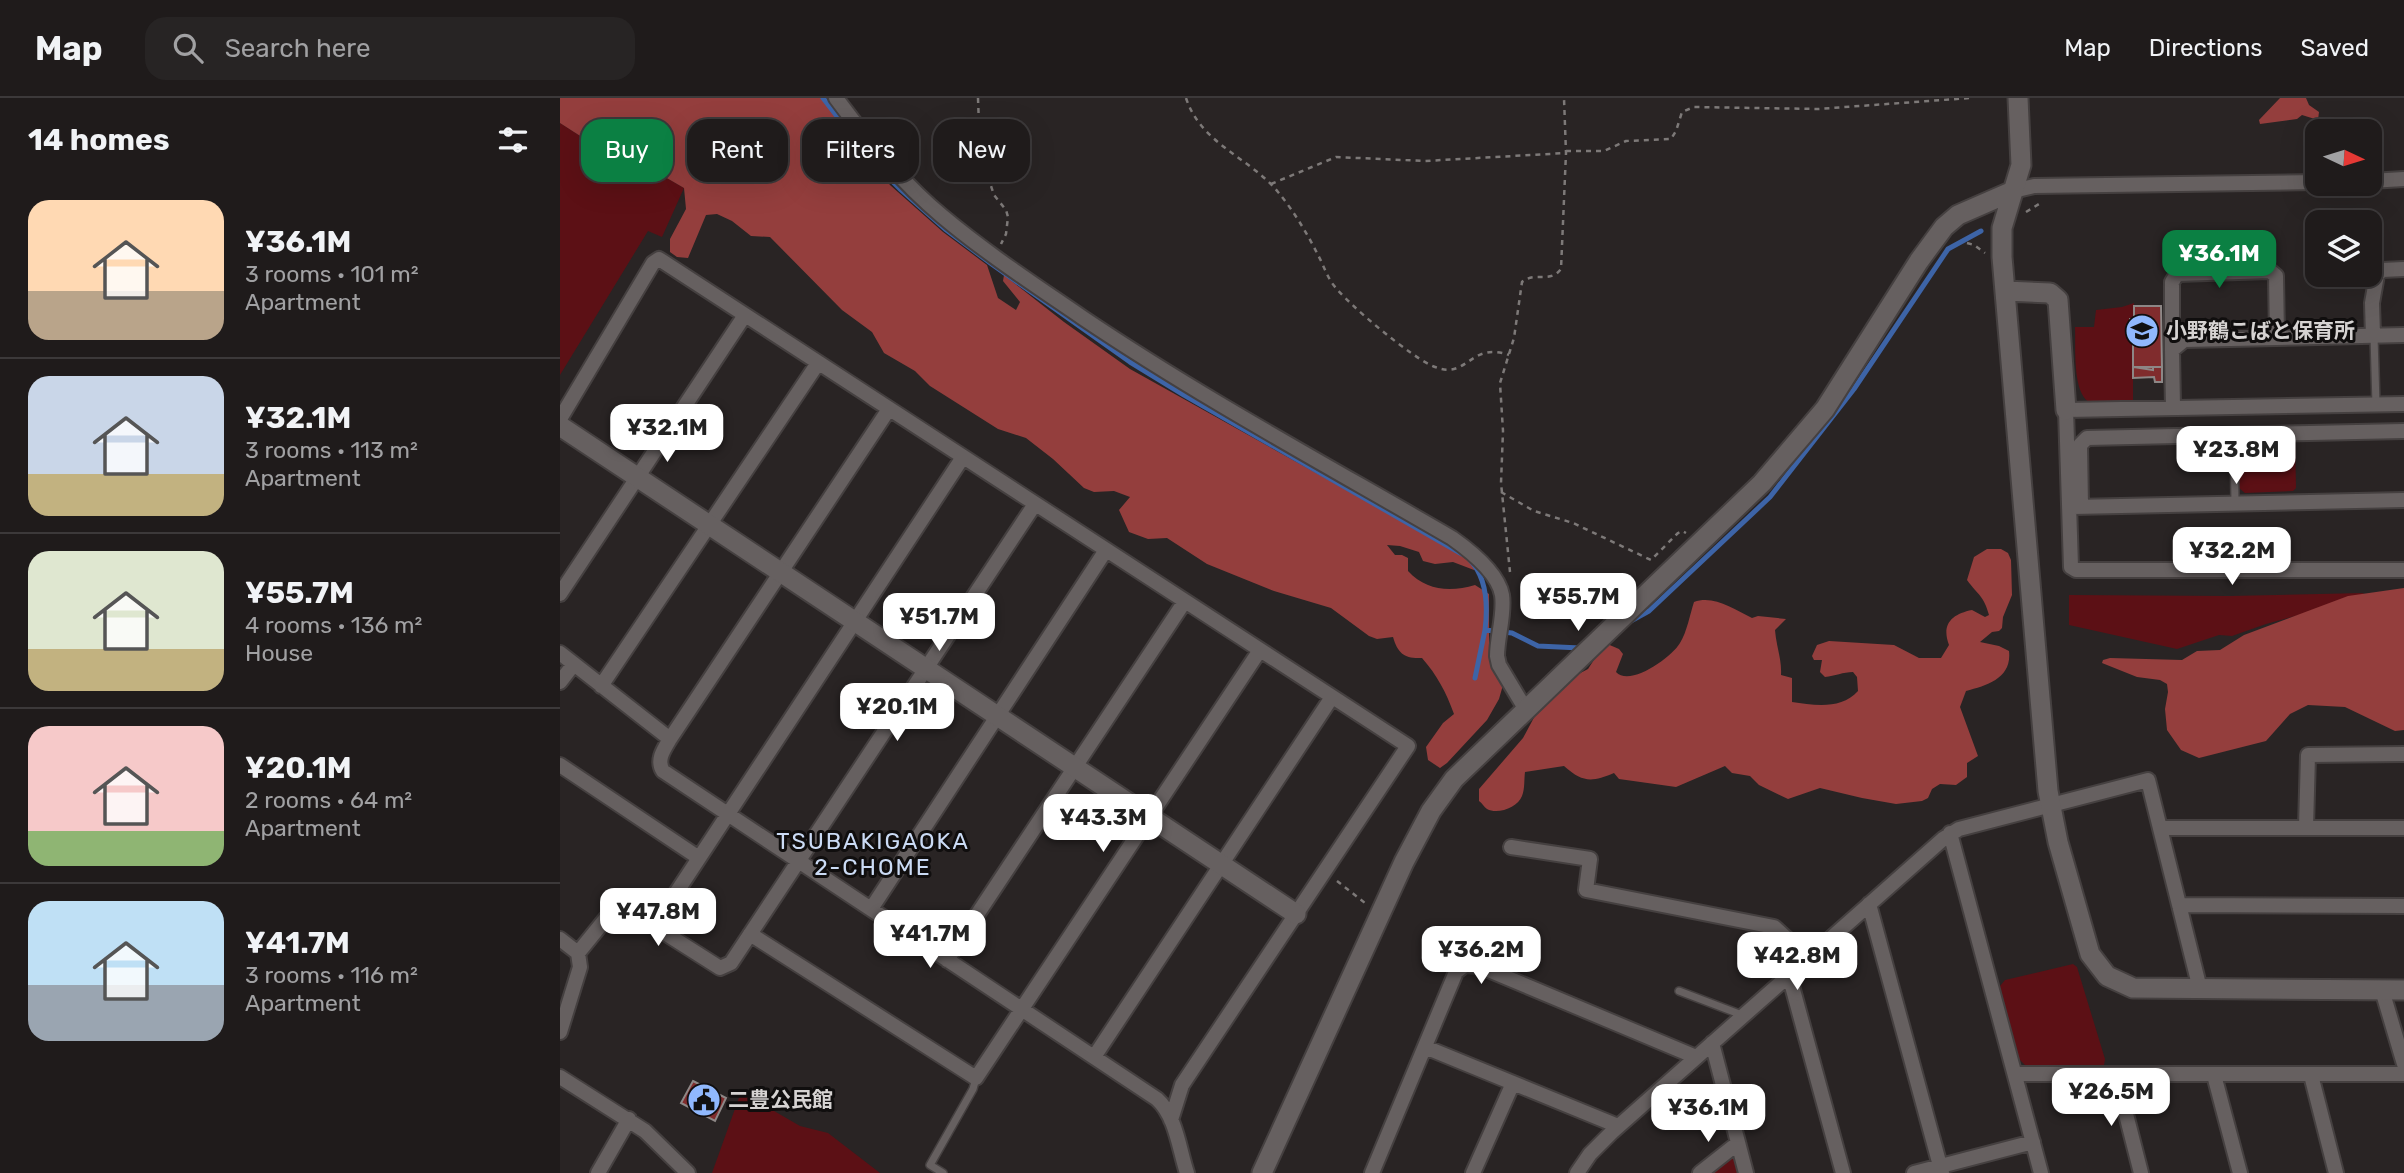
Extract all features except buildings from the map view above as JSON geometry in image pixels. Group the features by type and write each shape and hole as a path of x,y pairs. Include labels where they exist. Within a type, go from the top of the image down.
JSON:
{"street":[{"path":"836,98 871,145 898,173 940,215 994,257 1116,342 1207,398 1452,538 1479,558 1502,594 1497,656 1499,664 1526,710"},
{"path":"2018,98 2021,165 2001,238 2005,292 2050,806 2090,954 2100,970 2115,981 2133,988 2404,990"},
{"path":"2382,180 2404,179"},
{"path":"1262,1173 1423,824 1461,772 1762,483 1785,457 1835,394 1923,253 1944,227 1958,215 2013,191 2034,186 2305,182"},
{"path":"560,419 653,263 659,259 1408,746 1182,1085 1171,1120"},
{"path":"2373,336 2372,303 2377,275 2382,270 2404,269"},
{"path":"2173,408 2172,282 2176,274 2270,271 2276,276 2277,338"},
{"path":"2005,292 2050,293 2058,300 2075,507"},
{"path":"560,594 745,315"},
{"path":"2172,350 2184,340 2404,335"},
{"path":"601,686 818,363"},
{"path":"2066,411 2404,404"},
{"path":"889,409 670,739 661,756 660,766 663,771 1157,1099 1164,1105 1171,1120 1187,1173"},
{"path":"560,426 1296,914"},
{"path":"2404,431 2087,438 2080,445 2071,567 2076,570 2404,570"},
{"path":"655,926 963,457"},
{"path":"2075,507 2404,500"},
{"path":"578,953 612,911 624,907 720,968 730,963 1035,504"},
{"path":"871,909 1106,550"},
{"path":"947,960 1185,601"},
{"path":"750,934 976,1078 1260,650"},
{"path":"560,653 670,739"},
{"path":"560,682 574,664"},
{"path":"1094,1057 1332,697"},
{"path":"2305,827 2308,755 2404,754"},
{"path":"560,765 699,858"},
{"path":"1577,1173 1590,1154 1618,1126 1950,833 2148,780 2200,989"},
{"path":"2160,828 2404,828"},
{"path":"1950,833 2041,1173"},
{"path":"1511,847 1590,859 1586,890 1774,927 1808,958"},
{"path":"1869,904 1941,1170"},
{"path":"2179,905 2404,906"},
{"path":"560,939 578,953 580,967 560,1032"},
{"path":"1372,1173 1456,972 1465,965 1479,966 1696,1057"},
{"path":"1789,975 1843,1173"},
{"path":"2382,990 2404,1064"},
{"path":"1712,1043 1746,1173"},
{"path":"1425,1047 1618,1126"},
{"path":"2015,1074 2404,1074"},
{"path":"2116,1075 2141,1173"},
{"path":"2214,1075 2239,1173"},
{"path":"2311,1075 2336,1173"},
{"path":"560,1077 629,1119 657,1140 688,1173"},
{"path":"1474,1173 1513,1083"},
{"path":"598,1173 629,1119"},
{"path":"1914,1173 1941,1170 2033,1142"},
{"path":"1700,1173 1738,1143"}],"lane":[{"path":"2373,336 2376,405"},
{"path":"2234,435 2235,503"},
{"path":"1679,991 1743,1016"},
{"path":"943,1173 930,1165 973,1089 976,1078"}],"path":[{"path":"978,98 980,153 994,195 1008,217 1006,234 994,257"},
{"path":"1186,98 1200,125 1215,142 1257,171 1286,201 1338,291 1404,348 1427,364 1450,371 1460,369 1480,354 1498,352 1509,355"},
{"path":"1502,594 1510,574 1510,565 1501,492 1503,431 1500,383 1514,338 1522,282 1531,276 1553,277 1561,269 1566,152 1564,98"},
{"path":"1270,184 1336,157 1425,161 1604,152 1626,141 1668,140 1673,137 1682,112 1688,108 1818,108 1970,98"},
{"path":"1501,492 1534,510 1573,523 1651,560 1678,533 1686,533"},
{"path":"1330,876 1370,907"}],"shaded area":[{"path":"560,98 826,98 837,119 802,119 802,182 887,182 943,232 987,265 998,298 1016,310 1020,302 1003,281 1004,275 1130,369 1472,560 1478,568 1474,570 1453,562 1435,564 1423,561 1419,552 1387,545 1395,555 1408,558 1408,571 1423,583 1448,589 1475,585 1489,594 1489,654 1503,685 1499,699 1487,720 1440,768 1428,760 1426,747 1443,723 1454,714 1441,684 1422,658 1411,658 1403,654 1397,648 1393,637 1377,639 1369,636 1331,608 1274,591 1207,564 1167,538 1148,539 1129,532 1119,510 1130,497 1114,491 1094,492 1084,488 1026,438 998,429 930,386 915,371 884,353 872,332 842,310 770,237 751,236 732,221 717,214 706,215 688,258 677,257 670,252 670,239 686,209 684,188 673,182 673,119 581,119 581,136 560,123"},
{"path":"2280,98 2306,98 2309,105 2319,112 2318,119 2302,115 2297,119 2260,124 2259,120"},
{"path":"560,123 581,136 581,182 673,182 684,188 662,237 648,231 560,375"},
{"path":"2134,303 2134,319 2130,320 2130,329 2133,331 2133,403 2094,404 2081,393 2078,383 2075,327 2094,327 2096,310"},
{"path":"2245,439 2295,440 2296,488 2293,491 2245,493 2239,488 2239,446"},
{"path":"1987,549 2001,549 2008,553 2011,560 2012,595 2003,617 2002,628 1980,642 2009,651 2009,660 2007,668 1997,679 1966,691 1960,707 1978,756 1967,763 1967,777 1956,785 1940,784 1922,801 1896,804 1820,788 1788,799 1759,785 1750,776 1732,773 1725,766 1676,787 1619,779 1614,773 1594,779 1582,778 1564,766 1525,772 1522,796 1516,804 1507,809 1491,811 1479,801 1479,789 1523,738 1538,710 1571,678 1588,669 1605,643 1619,649 1623,654 1616,672 1622,676 1631,676 1650,669 1675,649 1685,634 1694,602 1709,600 1752,618 1758,616 1786,619 1775,630 1781,675 1792,678 1792,702 1835,704 1858,691 1857,677 1853,672 1825,677 1820,672 1822,660 1814,660 1812,656 1817,645 1829,641 1894,645 1919,658 1941,658 1949,645 1947,626 1954,617 1972,610 1985,617 1989,615 1983,600 1967,580 1974,557"},
{"path":"2404,588 2404,730 2395,731 2345,707 2308,705 2290,714 2266,741 2199,758 2181,750 2167,730 2167,684 2160,680 2137,677 2102,663 2110,658 2182,660 2197,651 2220,650 2244,635 2348,596"},
{"path":"2364,593 2357,599 2232,636 2219,635 2177,649 2069,625 2069,595"},
{"path":"2073,964 2077,967 2105,1059 2104,1065 2025,1065 2019,1059 2000,986 2005,980"},
{"path":"741,1092 800,1126 828,1133 880,1173 712,1173"},
{"path":"1730,1156 1736,1159 1740,1173 1708,1173"}],"waterway":[{"path":"823,98 869,158 901,190 945,229 993,265 1130,362 1462,554"},
{"path":"1629,622 1649,611 1770,497 1854,389 1948,249 1981,231"},
{"path":"1470,560 1480,575 1485,593 1485,630"},
{"path":"1475,678 1485,630 1512,633 1538,646 1580,648"}],"place":[{"name":"小野鶴こばと保育所","path":"2142,331"},
{"name":"二豊公民館","path":"704,1100"}],"district":[{"name":"TSUBAKIGAOKA 2-CHOME","path":"873,854"}]}
